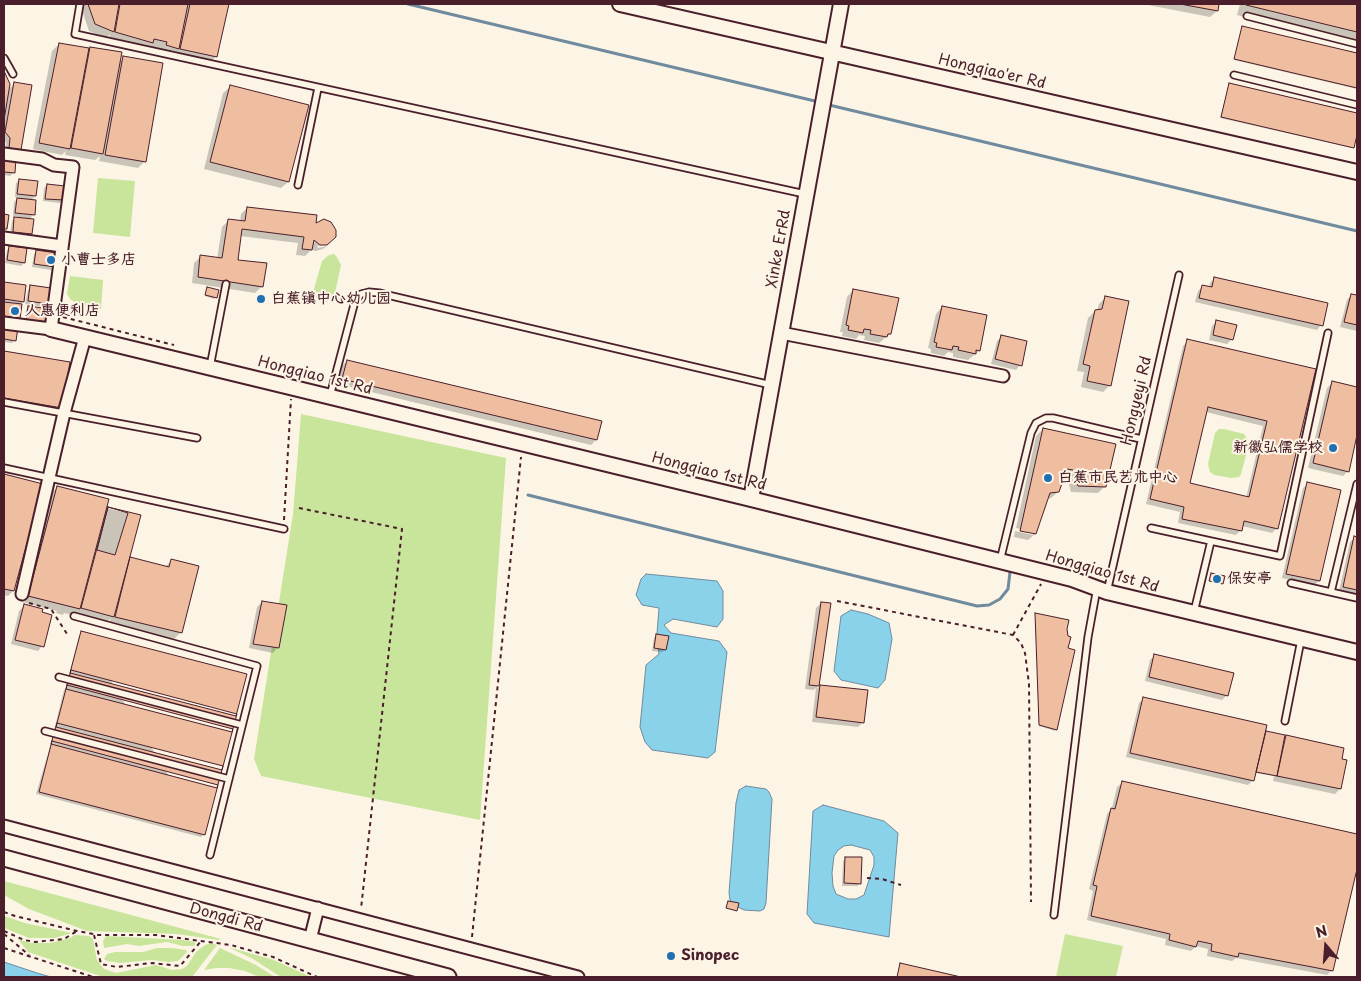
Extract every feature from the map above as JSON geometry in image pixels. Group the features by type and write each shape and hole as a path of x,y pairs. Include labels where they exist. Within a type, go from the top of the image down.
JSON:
{"main road":[{"name":"Dongdi Rd","path":"4,858 448,977"}],"street":[{"name":"Hongqiao'er Rd","path":"620,4 1357,172"},
{"name":"Xinke ErRd","path":"751,499 841,4"},
{"path":"4,154 42,159 54,165 73,167 51,329 4,323"},
{"path":"4,238 62,246"},
{"name":"Hongqiao 1st Rd","path":"51,329 1072,578 1102,590 1357,652"},
{"path":"781,333 1003,376"},
{"path":"24,598 64,413 85,337"},
{"path":"4,826 578,977"},
{"path":"310,940 318,908"}],"lane":[{"path":"80,4 75,34 806,194"},
{"path":"1246,16 1357,44"},
{"path":"4,58 13,74"},
{"path":"1234,75 1357,104"},
{"path":"298,185 318,88"},
{"name":"Hongyeyi Rd","path":"1054,916 1088,637 1141,439 1180,275"},
{"path":"210,367 226,284"},
{"path":"330,396 355,301 361,294 369,292 771,385"},
{"path":"1151,528 1280,556 1328,333"},
{"path":"4,402 197,438"},
{"path":"1000,561 1030,433 1036,423 1046,418 1053,418 1141,439"},
{"path":"4,468 284,529"},
{"path":"1331,592 1357,484"},
{"path":"1194,613 1211,541"},
{"path":"1291,583 1357,598"},
{"path":"74,616 257,666 210,855"},
{"path":"1286,721 1301,638"},
{"path":"58,677 242,725"},
{"path":"45,731 229,779"}],"path":[{"path":"284,529 292,387"},
{"path":"471,949 522,444"},
{"path":"299,508 402,529 360,919"},
{"path":"1013,635 1042,583 1044,572"},
{"path":"24,598 51,609 69,637"},
{"path":"837,601 1013,635 1021,643 1025,654 1029,684 1031,902"},
{"path":"868,878 882,879 901,885"},
{"path":"4,912 94,934 156,935 231,945 273,957 317,977"},
{"path":"4,933 35,942 64,939 76,931"},
{"path":"4,933 30,956"},
{"path":"94,934 101,964 116,968 152,963 180,966 202,940"},
{"path":"4,948 93,977"}],"green space":[{"path":"98,178 135,181 130,237 93,233"},
{"path":"334,254 341,265 335,293 332,298 322,302 317,300 314,289 322,261 329,255"},
{"path":"70,276 103,280 101,309 81,306 70,299 67,294"},
{"path":"301,414 506,458 480,820 261,776 254,759 293,514"},
{"path":"1219,429 1244,434 1248,440 1249,444 1239,477 1231,478 1214,475 1210,472 1208,464 1215,433"},
{"path":"4,881 221,939 177,934 87,931 29,909 4,895"},
{"path":"4,916 25,923 72,933 55,938 29,938 4,928"},
{"path":"1065,934 1123,946 1116,977 1056,977"},
{"path":"75,935 89,936 93,939 97,960 104,969 116,973 156,965 172,970 182,969 187,966 196,952 205,945 211,943 217,945 192,977 103,977 28,952 18,939 30,943 50,943"},
{"path":"106,936 183,940 195,942 195,944 194,946 183,946 167,942 139,946 127,944 104,948 103,941"},
{"path":"228,947 274,960 311,977 281,977 253,959"},
{"path":"157,948 172,948 186,950 187,952 178,961 169,962 151,960 120,963 104,959 107,954 115,952 143,952"},
{"path":"220,948 256,965 275,977 259,977 245,971 229,968 204,970"}],"water":[{"path":"646,574 717,581 723,591 723,619 717,627 673,619 664,625 671,633 719,641 727,652 715,752 708,758 652,750 645,742 640,727 646,665 659,654 657,633 659,608 642,605 636,595 641,579"},
{"path":"851,610 868,614 889,623 892,639 885,680 878,688 841,680 834,671 841,616"},
{"path":"746,786 766,789 772,799 766,903 764,909 760,911 744,910 736,906 730,900 729,893 736,803 739,790"},
{"path":"823,805 884,821 898,833 889,937 814,923 807,914 813,811","holes":["851,845 870,850 874,857 874,865 864,895 856,899 848,899 836,894 832,873 834,856 838,850 844,846"]},
{"path":"4,962 37,973 51,977 4,977"}],"building":[{"path":"88,4 119,4 114,32 95,24"},
{"path":"120,4 188,4 179,49 166,45 167,42 154,39 153,43 115,32"},
{"path":"190,4 229,4 217,57 180,49"},
{"path":"1180,4 1219,4 1218,11"},
{"path":"1357,4 1357,32 1246,5"},
{"path":"1242,26 1357,53 1357,88 1234,59"},
{"path":"59,43 89,48 70,149 39,143"},
{"path":"90,47 122,52 103,154 71,148"},
{"path":"123,56 163,63 146,162 105,155"},
{"path":"4,71 10,84 4,120"},
{"path":"14,82 32,85 21,150 9,148 10,138 5,132"},
{"path":"1229,83 1357,113 1357,135 1354,148 1221,117"},
{"path":"230,85 309,105 289,182 210,162"},
{"path":"4,157 16,158 15,173 4,172"},
{"path":"19,179 38,181 36,196 17,194"},
{"path":"47,184 65,186 64,200 45,199"},
{"path":"17,198 36,200 35,215 15,213"},
{"path":"247,207 317,215 316,223 324,219 331,222 336,230 336,237 327,245 320,245 314,240 312,250 302,249 304,237 242,229 238,260 267,263 263,287 198,277 200,255 222,258 228,219 245,221"},
{"path":"4,214 9,215 7,229 4,229"},
{"path":"14,217 34,219 32,234 13,232"},
{"path":"9,246 27,248 25,263 7,260"},
{"path":"36,250 57,253 55,267 34,264"},
{"path":"1214,277 1328,303 1323,326 1199,298 1202,285 1212,287"},
{"path":"4,282 26,285 24,302 4,299"},
{"path":"30,285 51,288 49,304 28,301"},
{"path":"207,287 219,290 217,298 205,295"},
{"path":"853,289 899,298 891,334 888,334 887,337 870,334 871,330 864,329 863,333 848,330 849,326 846,325"},
{"path":"1351,294 1357,295 1357,325 1344,322"},
{"path":"1105,296 1129,301 1111,386 1087,381 1090,366 1083,364 1095,310 1102,309"},
{"path":"4,302 22,304 20,319 4,316"},
{"path":"28,306 50,309 48,325 26,322"},
{"path":"942,306 987,315 980,351 976,350 976,354 958,350 959,347 953,346 952,350 936,347 937,343 934,342"},
{"path":"1216,320 1237,325 1233,340 1213,335"},
{"path":"4,325 18,327 16,341 4,339"},
{"path":"1001,335 1027,341 1022,366 995,359"},
{"path":"1187,339 1316,369 1278,529 1244,521 1242,531 1182,519 1184,507 1150,499","holes":["1208,407 1267,421 1249,497 1190,483"]},
{"path":"4,351 70,362 62,408 4,398"},
{"path":"347,360 602,421 597,440 342,379"},
{"path":"1332,381 1357,387 1357,435 1349,472 1313,463"},
{"name":"白蕉市民艺术中心","path":"1043,428 1116,444 1106,487 1078,486 1073,470 1067,469 1059,492 1050,493 1036,534 1020,531"},
{"path":"4,474 43,484 14,591 4,589"},
{"path":"1307,482 1341,490 1320,581 1286,574"},
{"path":"57,486 109,499 80,609 28,596"},
{"path":"108,507 141,515 114,617 81,608"},
{"path":"108,507 128,513 115,555 97,550"},
{"path":"1354,536 1357,537 1357,590 1343,587"},
{"path":"130,557 169,567 171,559 199,566 182,633 115,617"},
{"name":"保安亭","path":"1211,573 1225,576 1223,584 1209,581"},
{"path":"262,601 287,605 279,648 253,644"},
{"path":"821,602 831,603 819,686 809,685"},
{"path":"24,604 43,609 42,612 52,615 44,647 15,640"},
{"path":"1035,613 1069,620 1067,629 1068,636 1071,637 1068,648 1075,650 1057,730 1039,725"},
{"path":"81,631 247,674 236,716 70,673"},
{"path":"656,634 669,636 666,650 654,648"},
{"path":"1154,654 1234,673 1228,696 1149,677"},
{"path":"71,670 237,714 232,732 66,689"},
{"path":"67,685 233,729 222,770 56,727"},
{"path":"820,685 868,690 864,723 816,717"},
{"path":"1143,697 1267,725 1254,781 1130,753"},
{"path":"57,723 223,766 217,788 51,744"},
{"path":"1266,731 1285,735 1277,776 1256,772"},
{"path":"1286,735 1344,748 1342,759 1347,760 1341,789 1277,776"},
{"path":"52,741 218,785 205,835 39,792"},
{"path":"1122,781 1357,834 1357,869 1333,971 1239,953 1238,957 1211,951 1212,944 1198,941 1196,947 1169,940 1170,934 1091,916 1097,886 1093,885 1111,808 1115,809"},
{"path":"845,857 862,857 861,884 844,883"},
{"path":"728,901 739,903 737,911 726,908"},
{"path":"900,963 961,977 897,977"}],"waterway":[{"path":"408,4 819,102"},
{"path":"825,104 1357,231"},
{"path":"528,495 977,606 989,605 1000,599 1008,589 1010,572"}],"place":[{"name":"小曹士多店","path":"51,260"},
{"name":"白蕉镇中心幼儿园","path":"261,299"},
{"name":"人惠便利店","path":"15,311"},
{"name":"新徽弘儒学校","path":"1333,448"},
{"name":"白蕉市民艺术中心","path":"1048,478"},
{"name":"保安亭","path":"1217,579"},
{"name":"Sinopec","path":"671,956"}]}
